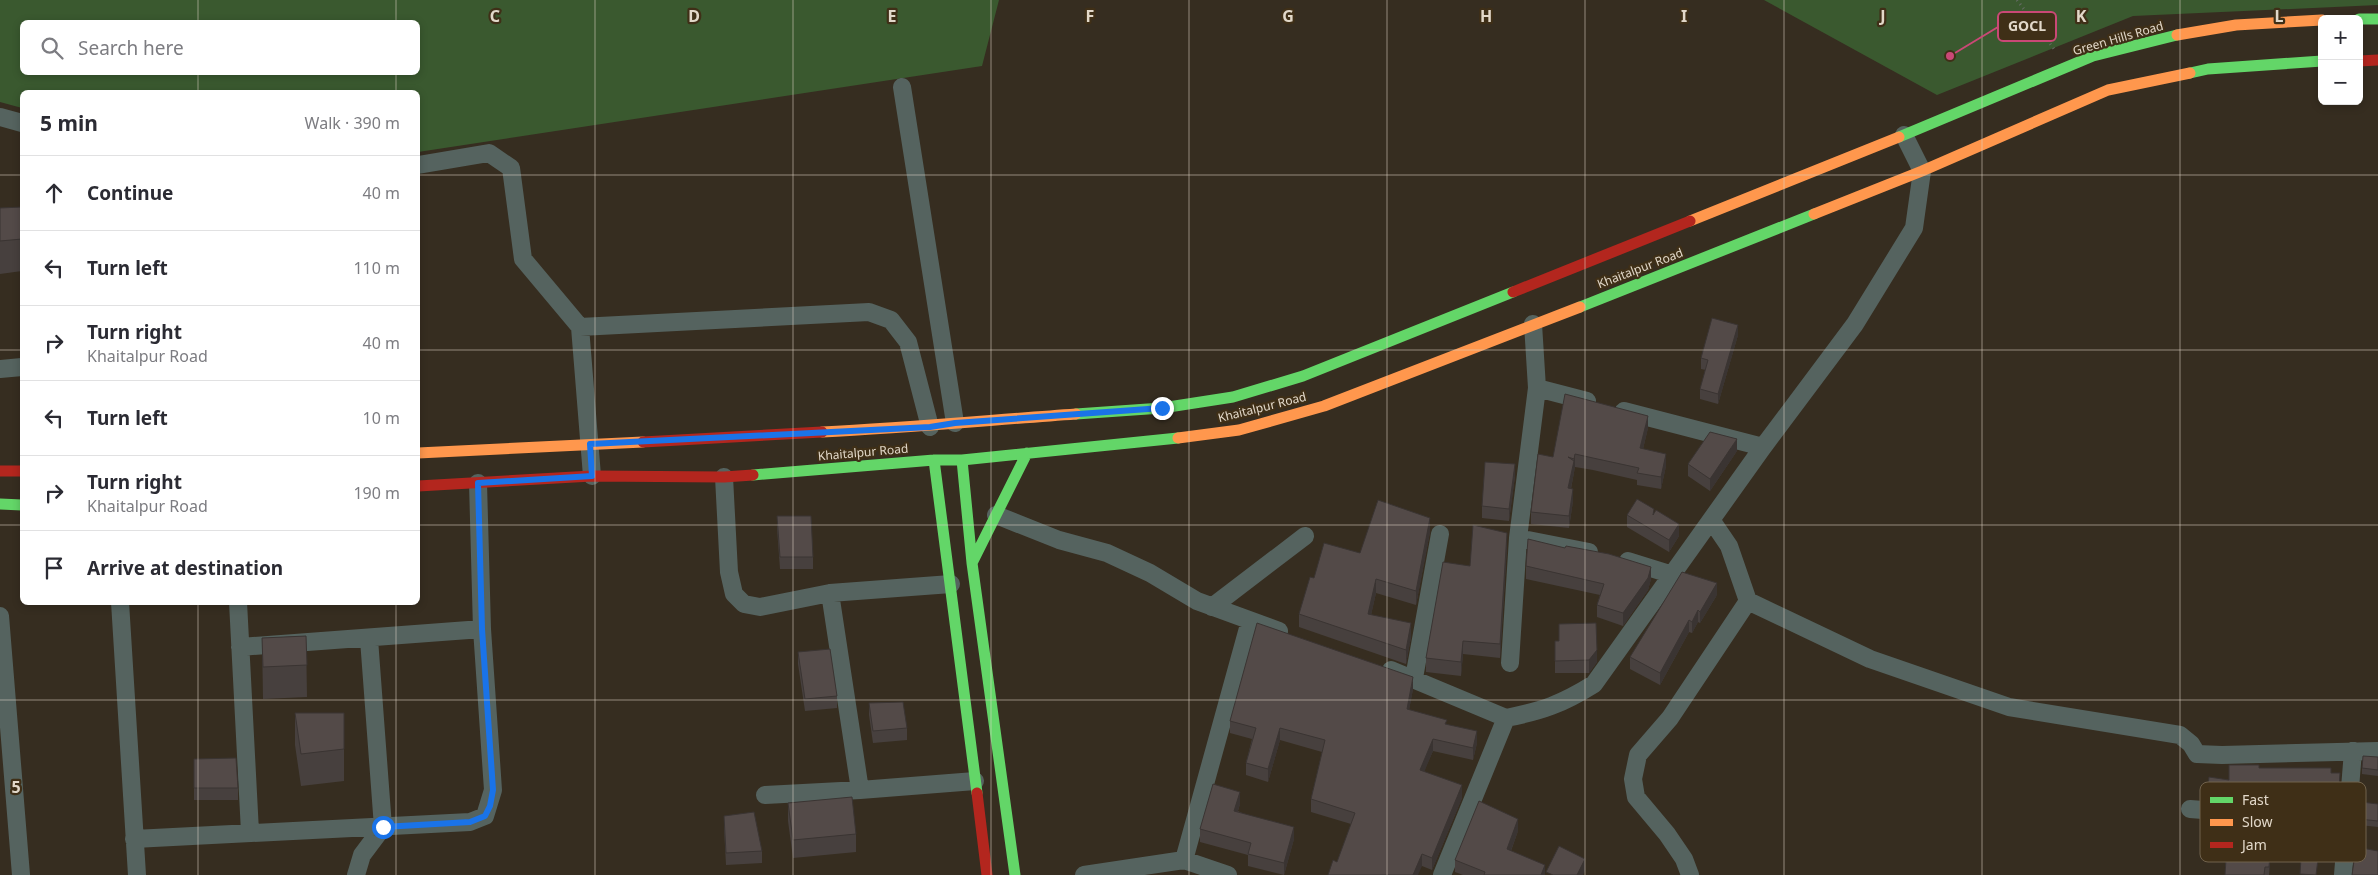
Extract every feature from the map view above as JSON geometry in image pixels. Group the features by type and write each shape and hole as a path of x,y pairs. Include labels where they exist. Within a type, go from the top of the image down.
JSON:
{"street":[{"path":"2363,19 2378,19"},
{"name":"Green Hills Road","path":"1904,136 2093,56 2198,30 2236,25 2318,20"},
{"path":"2363,61 2378,60"},
{"path":"1922,171 2108,90 2208,69 2318,61"},
{"path":"902,87 955,423"},
{"path":"0,117 20,122"},
{"path":"1377,666 1414,678 1506,718 1543,711 1570,699 1594,684 1763,447 1855,324 1914,228 1922,171 1904,136"},
{"name":"Khaitalpur Road","path":"420,453 930,427 955,423 1162,408 1233,397 1303,376 1904,136"},
{"path":"420,165 490,154 511,168 523,259 580,327 592,476"},
{"name":"Khaitalpur Road","path":"420,486 592,476 724,477 934,460 962,460 1152,442 1239,430 1324,406 1627,289 1922,171"},
{"path":"580,327 869,312 891,320 908,342 930,427"},
{"path":"1510,663 1518,538 1537,388 1533,324"},
{"path":"0,369 20,367"},
{"path":"1537,388 1763,447"},
{"path":"972,563 1027,453"},
{"path":"934,460 987,875"},
{"path":"962,460 972,563 1015,875"},
{"path":"0,471 20,471"},
{"path":"724,477 729,572 734,594 744,604 760,607 830,593 951,584"},
{"path":"134,839 470,822 485,816 493,790 482,629 478,483"},
{"path":"0,504 20,505"},
{"path":"996,515 1059,540 1107,553 1150,573 1197,601 1295,637"},
{"path":"1712,521 1729,546 1748,601 1870,659 2000,704 2180,735 2191,744 2197,754 2378,752"},
{"path":"1414,678 1440,534"},
{"path":"1212,607 1305,536"},
{"path":"1518,538 1608,555 1673,575"},
{"path":"830,593 860,790"},
{"path":"1690,875 1684,859 1636,797 1633,779 1636,763 1638,755 1670,718 1748,601"},
{"path":"120,605 137,875"},
{"path":"238,605 250,832"},
{"path":"0,616 21,875"},
{"path":"1184,860 1250,621"},
{"path":"240,647 369,639 482,629"},
{"path":"356,875 362,855 383,827 369,639"},
{"path":"1445,874 1506,718"},
{"path":"2351,782 2353,751"},
{"path":"765,795 975,781"},
{"path":"2190,809 2200,810"},
{"path":"1084,875 1184,860 1228,875"},
{"path":"2343,875 2344,862"}],"path":[{"path":"2017,0 2053,48"}],"green space":[{"path":"0,0 999,0 982,66 420,152 420,90 20,90 20,107 0,102"},
{"path":"1764,0 2378,0 2378,5 2133,16 1937,95"}],"building":[{"path":"20,207 20,239 0,241 0,208"},
{"path":"1712,318 1738,325 1718,394 1700,389 1708,360 1701,358"},
{"path":"1565,394 1648,416 1640,448 1666,454 1661,477 1637,473 1639,468 1575,454 1574,459 1568,457 1574,461 1568,488 1573,489 1569,516 1531,512 1538,454 1553,457"},
{"path":"1710,432 1737,439 1710,479 1688,464"},
{"path":"1485,462 1515,464 1509,509 1482,506"},
{"path":"1637,499 1654,509 1653,515 1656,510 1679,524 1669,540 1627,515"},
{"path":"1378,500 1430,518 1416,591 1376,579 1368,614 1411,623 1406,650 1299,614 1310,577 1314,578 1324,543 1360,553"},
{"path":"777,516 811,516 813,557 780,557"},
{"path":"1473,525 1507,533 1500,644 1463,641 1461,662 1426,658 1443,562 1470,566"},
{"path":"1528,539 1565,548 1566,546 1609,554 1651,567 1648,578 1623,613 1597,605 1604,584 1526,566"},
{"path":"1682,572 1717,583 1700,612 1698,610 1692,622 1689,620 1660,673 1630,657"},
{"path":"1257,623 1413,677 1407,709 1447,720 1445,724 1477,731 1473,748 1433,739 1420,770 1462,785 1432,858 1422,854 1413,875 1328,875 1333,860 1337,862 1355,813 1311,799 1325,740 1280,728 1268,769 1246,763 1256,728 1230,721"},
{"path":"1596,623 1597,650 1589,660 1555,661 1555,641 1559,641 1559,624"},
{"path":"306,636 307,665 263,667 262,638"},
{"path":"830,649 837,696 805,699 798,652"},
{"path":"903,702 907,728 873,731 869,703"},
{"path":"295,713 344,713 344,749 301,754"},
{"path":"2363,756 2378,757 2378,770 2362,768"},
{"path":"236,758 238,788 194,788 194,759"},
{"path":"2229,765 2259,765 2259,768 2331,768 2331,773 2340,773 2339,782 2208,782 2209,777 2229,780"},
{"path":"1213,784 1240,792 1234,811 1294,827 1284,863 1248,854 1251,843 1200,829"},
{"path":"852,797 856,834 793,840 788,803"},
{"path":"1479,801 1518,819 1507,849 1545,865 1541,875 1484,875 1485,872 1455,860"},
{"path":"2366,803 2378,804 2378,821 2366,820"},
{"path":"754,812 762,851 726,853 724,816"},
{"path":"1559,846 1585,859 1577,875 1553,875 1546,872"},
{"path":"2366,849 2378,851 2378,875 2352,875 2354,862 2366,862"},
{"path":"2226,862 2269,862 2269,867 2265,867 2264,875 2225,875"},
{"path":"2301,862 2318,862 2316,875 2300,874"}],"traffic: fast":[{"path":"2363,19 2378,19"},
{"path":"1899,137 2093,56 2177,35"},
{"path":"2190,73 2208,69 2318,61"},
{"path":"1580,307 1814,214"},
{"path":"1076,414 1162,408 1233,397 1303,376 1513,292"},
{"path":"753,475 934,460 962,460 1178,438"},
{"path":"972,563 1027,453"},
{"path":"934,460 977,793"},
{"path":"962,460 972,563 1015,875"},
{"path":"0,504 20,505"}],"traffic: slow":[{"path":"2177,35 2236,25 2318,20"},
{"path":"1814,214 1922,171 2108,90 2190,73"},
{"path":"1690,221 1899,137"},
{"path":"1178,438 1239,430 1324,406 1580,307"},
{"path":"822,432 1076,414"},
{"path":"420,453 643,442"}],"traffic: jam":[{"path":"2363,61 2378,60"},
{"path":"1513,292 1690,221"},
{"path":"643,442 822,432"},
{"path":"0,471 20,471"},
{"path":"420,486 592,476 724,477 753,475"},
{"path":"977,793 987,875"}],"place":[{"name":"GOCL","path":"1950,56"}],"route":[{"path":"383,827 470,822 485,816 490,806 493,790 482,629 478,483 592,476 590,444 930,427 955,423 1162,408"}]}
